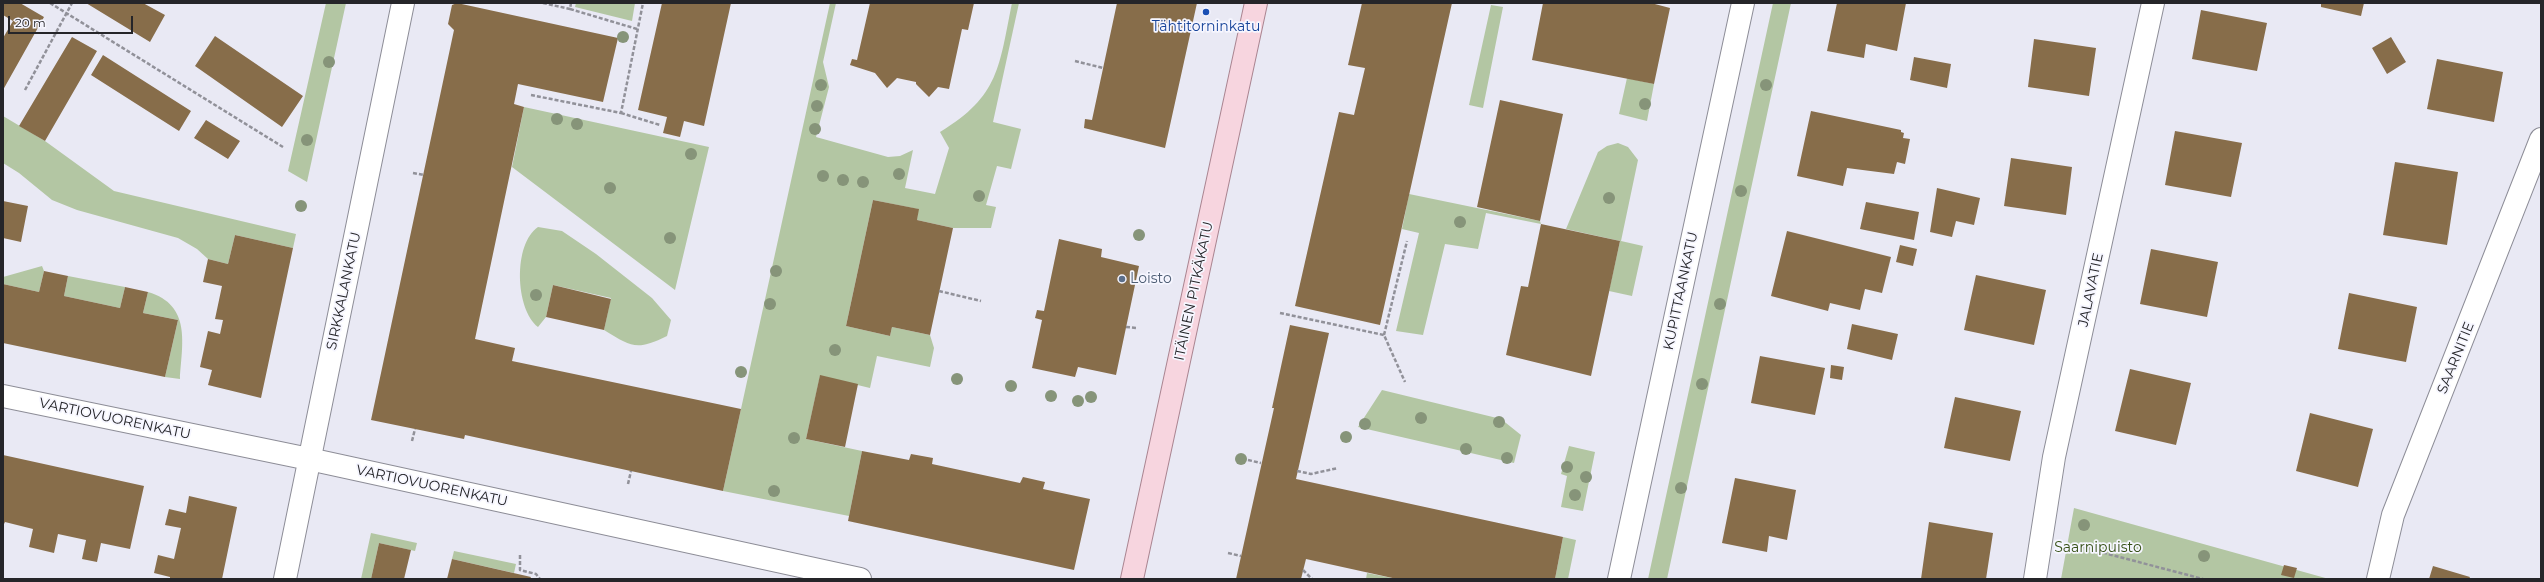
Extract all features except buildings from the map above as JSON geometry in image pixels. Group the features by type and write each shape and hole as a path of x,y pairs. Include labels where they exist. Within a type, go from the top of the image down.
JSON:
{"main road":[{"name":"ITÄINEN PITKÄKATU","path":"1132,579 1256,3"}],"street":[{"name":"SIRKKALANKATU","path":"285,579 403,3"},
{"name":"KUPITTAANKATU","path":"1619,579 1743,3"},
{"name":"JALAVATIE","path":"2035,579 2056,449 2153,3"},
{"name":"SAARNITIE","path":"2378,579 2393,515 2541,139"},
{"name":"VARTIOVUORENKATU","path":"3,396 309,459 860,579"}],"path":[{"path":"50,3 283,147"},
{"path":"25,90 72,3"},
{"path":"543,3 570,9 637,29"},
{"path":"570,9 571,3"},
{"path":"621,113 643,3"},
{"path":"1075,61 1103,68"},
{"path":"531,95 621,113 660,125"},
{"path":"413,173 424,176"},
{"path":"1405,382 1384,336 1408,241"},
{"path":"939,291 981,301"},
{"path":"1280,313 1384,336"},
{"path":"1126,327 1137,328"},
{"path":"412,441 415,429"},
{"path":"1248,460 1261,463"},
{"path":"1297,471 1311,474 1338,468"},
{"path":"628,484 631,470"},
{"path":"2042,536 2194,578 2203,579"},
{"path":"1228,553 1241,556"},
{"path":"520,555 520,570 536,574 540,579"},
{"path":"1303,570 1312,579"}],"green space":[{"path":"326,3 346,3 307,182 288,171"},
{"path":"576,3 635,3 632,21 575,7"},
{"path":"830,3 836,3 823,62 829,87 816,137 888,157 900,156 913,150 905,188 935,194 949,148 940,132 960,119 975,106 986,92 994,78 1004,45 1012,3 1019,3 993,122 1021,129 1011,169 997,166 986,205 996,207 991,228 953,228 917,220 918,209 873,200 846,326 890,336 892,327 930,335 934,348 930,367 877,356 870,388 820,376 806,439 862,451 849,516 723,491"},
{"path":"1773,3 1791,3 1667,579 1648,579"},
{"path":"1491,5 1503,7 1483,108 1469,105"},
{"path":"1627,78 1654,84 1647,121 1619,114"},
{"path":"524,107 709,147 675,290 512,167"},
{"path":"3,116 45,141 114,191 296,234 293,248 235,235 228,264 208,259 197,249 178,238 77,210 52,200 19,173 3,163"},
{"path":"1618,143 1628,147 1638,160 1621,241 1643,246 1632,296 1609,291 1620,241 1566,229 1598,152 1607,146"},
{"path":"1409,194 1540,221 1541,224 1486,213 1478,249 1445,244 1423,335 1396,331 1419,233 1402,229"},
{"path":"538,227 562,231 596,254 652,298 671,320 667,336 657,341 641,345 634,345 621,340 604,330 611,298 553,285 546,317 538,327 530,318 525,306 521,292 520,277 524,247 530,235"},
{"path":"42,266 44,271 39,292 3,284 3,277"},
{"path":"68,276 125,287 120,308 64,296"},
{"path":"148,292 162,298 172,306 178,316 182,340 180,379 165,377 178,320 143,313"},
{"path":"1382,390 1501,419 1521,435 1514,463 1358,427"},
{"path":"1569,446 1595,452 1583,511 1561,507 1567,476 1561,474"},
{"name":"Saarnipuisto","path":"2074,508 2329,579 2061,579"},
{"path":"371,533 417,543 415,551 379,543 371,579 361,579"},
{"path":"1563,537 1576,540 1568,579 1555,579"},
{"path":"454,551 516,564 514,573 452,559"},
{"path":"1367,573 1397,579 1366,579"}],"place":[{"name":"Tähtitorninkatu","path":"1206,12"},
{"name":"Loisto","path":"1122,279"}]}
